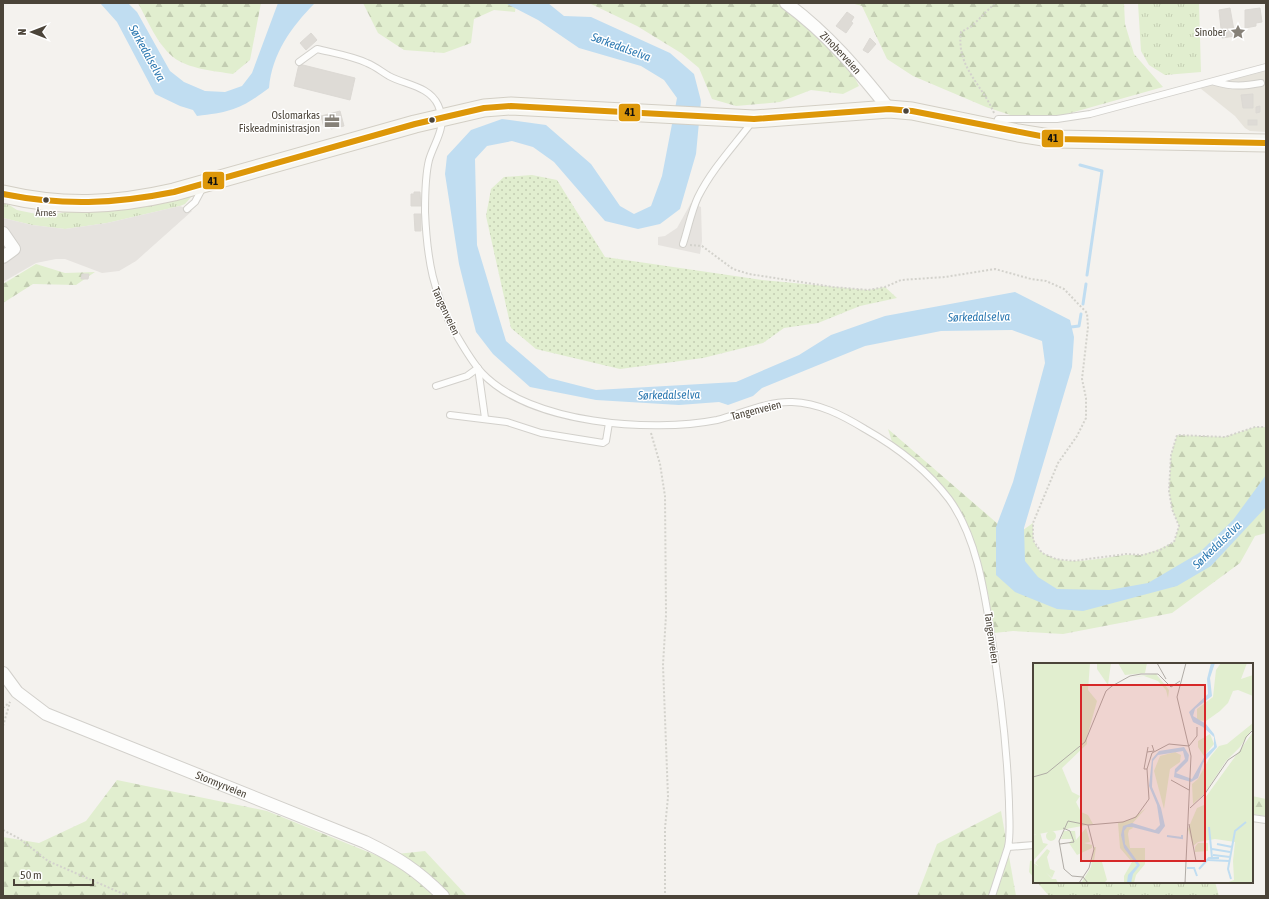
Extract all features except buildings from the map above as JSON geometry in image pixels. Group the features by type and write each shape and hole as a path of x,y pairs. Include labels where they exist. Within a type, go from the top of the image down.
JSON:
{"street":[{"name":"Zinoberveien","path":"786,3 812,23 833,43 868,81 889,109"},
{"path":"3,194 52,203 102,204 140,200 205,184 442,117 484,108 518,106 712,118 754,119 889,109 912,111 996,124 1036,137 1084,140 1266,143"},
{"path":"3,233 14,249 3,257"},
{"name":"Stormyrveien","path":"3,673 16,692 46,714 365,842 395,856 413,868 443,896"}],"lane":[{"path":"299,62 317,49 366,62 390,77 424,89 438,103 442,117"},
{"path":"996,124 1071,117 1108,110 1266,67"},
{"path":"1214,81 1228,86 1261,83"},
{"name":"Tangenveien","path":"442,117 442,132 429,160 425,191 428,261 435,290 448,322 478,368 504,391 537,408 609,423 650,424 705,422 783,402 804,403 820,406 842,416 883,439 928,476 946,496 958,514 966,530 985,594 999,689 1008,778 1010,825 1008,847 992,896"},
{"path":"683,244 698,198 705,185 720,161 754,119"},
{"path":"187,209 198,197 205,184"},
{"path":"436,386 467,376 478,368 485,418"},
{"path":"450,415 485,418 507,422 541,433 603,443 606,441 609,423"},
{"path":"1253,818 1266,820"},
{"path":"1008,847 1033,845"}],"path":[{"path":"995,3 972,26 961,32 959,46 962,56 996,124"},
{"path":"683,244 702,246 733,270 749,274 833,287 868,290 885,287 906,279 945,277 995,270 1031,279 1046,280 1064,289 1086,313 1088,327 1082,379 1086,398 1086,418 1077,436 1058,463 1033,523 1033,540 1042,553 1056,559 1073,561 1126,554 1144,554 1160,550 1174,542 1179,526 1172,509 1169,491 1171,455 1176,435 1225,437 1255,427 1266,427"},
{"path":"650,424 652,438 660,464 665,496 666,615 663,665 668,797 664,828 666,896"},
{"path":"3,726 10,702"},
{"path":"3,830 20,839 48,861 128,896"}],"shaded area":[{"path":"1266,71 1266,132 1250,131 1245,128 1235,116 1200,88"},
{"path":"691,203 701,207 702,241 700,254 658,245 658,237 665,236 677,228"},
{"name":"Årnes","path":"180,206 192,211 136,261 119,271 102,273 65,259 56,259 36,263 3,282 3,218 32,225 65,229 107,223"}],"green space":[{"path":"138,3 261,3 250,60 233,74 202,69 179,61 162,46"},
{"path":"363,3 516,3 515,12 494,10 474,19 471,43 444,53 404,50 378,33"},
{"path":"589,3 783,3 847,62 859,86 843,94 811,90 780,102 736,106 712,99 699,68 681,53 637,26"},
{"path":"851,3 1124,3 1125,24 1134,54 1163,87 1035,123 986,107 913,76 887,59 862,6"},
{"path":"1138,3 1199,3 1201,72 1165,75 1149,65 1141,51"},
{"path":"532,175 557,180 605,257 762,280 868,290 885,287 897,298 860,306 818,323 784,328 763,343 703,358 620,369 536,349 511,328 486,216 491,189 504,177"},
{"path":"190,194 192,196 185,204 180,206 107,223 65,229 32,225 3,218 3,201 17,210 46,216"},
{"path":"36,264 65,273 95,272 76,285 33,284 3,303 3,284"},
{"path":"1255,427 1266,427 1266,533 1255,536 1240,563 1172,613 1063,634 1013,631 994,633 988,593 969,530 952,498 893,445 888,429 1013,537 1033,523 1034,540 1039,550 1052,558 1083,561 1127,555 1143,555 1174,542 1179,526 1172,509 1169,491 1171,455 1177,435 1225,437"},
{"path":"117,780 267,811 378,856 425,851 467,896 3,896 3,837 39,843 86,821"},
{"path":"1253,796 1266,799 1266,816 1253,814"},
{"path":"1001,811 1016,896 917,896 937,844"},
{"path":"1033,860 1033,877 1029,872 1030,861"},
{"path":"1038,883 1215,883 1219,896 1049,896"}],"water":[{"name":"Sørkedalselva","path":"100,3 128,3 137,12 170,71 184,82 205,91 225,92 242,86 252,73 278,3 315,3 298,22 284,42 274,64 269,88 251,101 236,108 219,113 197,116 193,110 180,106 155,94 117,22"},
{"name":"Sørkedalselva","path":"505,3 548,3 564,16 591,17 670,53 694,74 701,101 696,154 680,209 660,224 638,229 605,221 554,162 533,147 512,141 487,146 475,159 477,245 506,341 549,378 596,390 736,382 799,355 831,335 885,316 1015,292 1070,320 1074,337 1072,367 1024,528 1025,561 1038,577 1057,589 1109,590 1148,583 1199,553 1233,520 1266,475 1266,507 1211,566 1177,586 1083,611 1057,609 1015,592 996,575 996,527 1013,482 1045,363 1042,341 1012,330 941,331 865,346 762,388 753,396 728,405 719,402 679,405 596,400 530,387 493,354 476,332 459,264 445,174 447,156 471,130 502,119 546,125 591,164 620,206 634,214 651,206 662,176 677,98 664,80 641,66 579,48 538,20"}],"waterway":[{"path":"1080,165 1102,171 1087,275"},
{"path":"1083,304 1086,284"},
{"path":"1071,327 1079,326 1081,314"}],"transit line":[{"name":"41","path":"3,194 25,198 68,202 109,201 152,196 174,192 415,124 484,108 511,106 754,119 889,109 912,111 1056,139 1266,143"}],"place":[{"name":"Sinober","path":"1238,32"},
{"name":"Oslomarkas Fiskeadministrasjon","path":"332,121"},
{"name":"Årnes","path":"46,200"}]}
